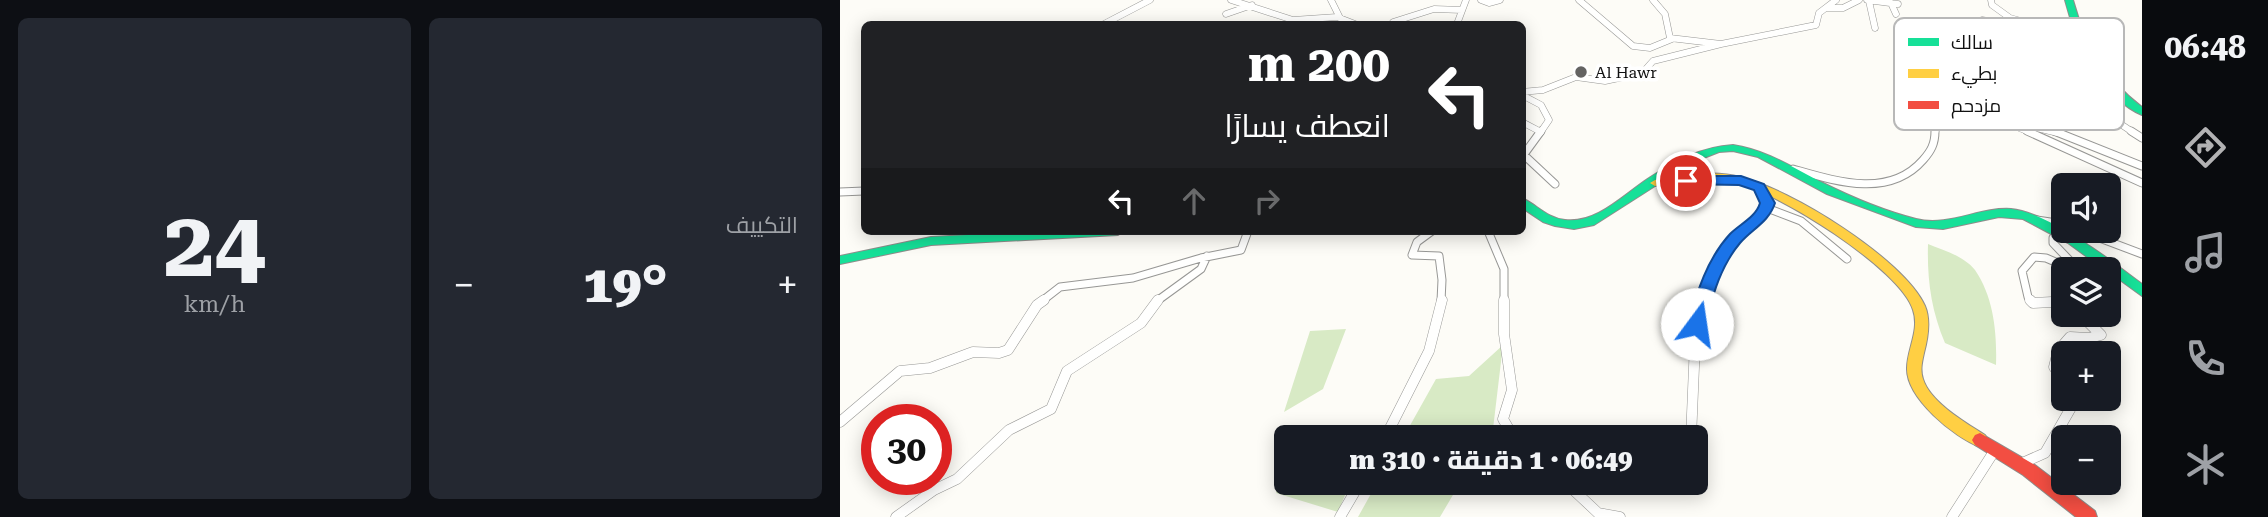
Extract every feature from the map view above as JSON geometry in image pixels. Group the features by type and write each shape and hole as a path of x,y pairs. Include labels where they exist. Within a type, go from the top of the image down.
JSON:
{"main road":[{"path":"2069,0 2075,18"},
{"path":"2124,99 2142,112"},
{"path":"1526,206 1550,223 1578,227 1594,222 1699,155 1727,148 1747,150 1830,191 1919,224 1944,225 1998,213 2024,215 2051,225"},
{"path":"1652,183 1732,179 1759,187 1799,207 1833,230 1916,299 1922,321 1914,370 1920,386 1959,427 2051,483"},
{"path":"840,260 930,241 1043,235"},
{"path":"2081,243 2142,291"},
{"path":"2067,495 2089,517"}],"street":[{"path":"1110,21 1150,0"},
{"path":"1231,0 1295,20 1348,18 1352,21"},
{"path":"1331,0 1340,18"},
{"path":"1458,21 1466,0"},
{"path":"1481,0 1489,3 1500,0"},
{"path":"1579,0 1605,19 1630,44 1643,48 1652,47 1665,39 1703,40 1721,44"},
{"path":"1653,0 1665,14 1668,35 1672,39"},
{"path":"1526,92 1543,90 1576,77 1605,80 1633,75 1645,70 1653,61 1813,26 1817,24 1819,13 1836,0"},
{"path":"1826,8 1843,8 1859,0"},
{"path":"1991,0 1995,7 2014,18"},
{"path":"1875,29 1868,1 1894,4 1896,13"},
{"path":"1226,14 1252,5"},
{"path":"1396,21 1434,9 1462,10"},
{"path":"1526,96 1541,105 1549,120 1526,152"},
{"path":"1526,124 1541,132"},
{"path":"2124,126 2142,138"},
{"path":"1783,166 1833,180 1884,184 1904,177 1931,151 1936,130"},
{"path":"2026,130 2142,183"},
{"path":"2046,130 2142,166"},
{"path":"1526,159 1555,184"},
{"path":"1759,187 1768,208"},
{"path":"840,200 843,192 861,191"},
{"path":"1768,208 1786,212 1817,229 1847,259"},
{"path":"1692,425 1696,331 1702,300 1724,253 1742,231 1768,208"},
{"path":"840,422 900,371 927,369 973,352 1005,351 1020,334 1037,305 1060,287 1133,278 1207,256 1241,250 1247,235"},
{"path":"1392,425 1405,402 1439,321 1442,266 1439,256 1412,255 1417,243 1427,235"},
{"path":"1490,235 1504,269 1504,334 1512,390 1503,419 1506,425"},
{"path":"2053,243 2066,257"},
{"path":"2113,243 2142,254"},
{"path":"896,517 964,474 1009,430 1051,409 1067,371 1141,323 1160,297 1201,270 1207,256"},
{"path":"2051,260 2034,257 2022,271 2028,297 2033,303 2051,302"},
{"path":"2065,341 2070,337 2090,338 2101,335 2093,327"},
{"path":"2020,464 2045,453 2069,411"},
{"path":"1952,517 1995,450"},
{"path":"1340,517 1353,495"},
{"path":"1579,495 1598,513 1620,517"},
{"path":"904,517 921,500"}],"green space":[{"path":"1928,244 1953,254 1975,270 1986,292 1993,316 1996,365 1945,343 1931,294"},
{"path":"1346,329 1323,389 1284,412 1310,331"},
{"path":"1503,345 1493,425 1410,425 1436,379 1469,376"},
{"path":"1283,495 1345,495 1338,512"},
{"path":"1370,495 1453,495 1440,517 1358,517"}],"traffic: fast":[{"path":"2069,0 2073,18"},
{"path":"2124,97 2142,112"},
{"path":"1526,205 1538,215 1555,222 1583,224 1594,221 1654,180 1703,153 1718,149 1748,150 1776,161 1831,191 1916,223 1943,225 1999,213 2026,216 2072,240 2142,291"},
{"path":"840,260 931,241 1043,235"}],"traffic: slow":[{"path":"1655,183 1708,177 1740,180 1810,213 1865,251 1907,289 1918,305 1921,325 1914,368 1921,390 1938,410 1980,440"}],"traffic: jam":[{"path":"1980,440 2029,470 2089,517"}],"place":[{"name":"Al Hawr","path":"1581,72"}],"route":[{"path":"1686,181 1741,180 1759,187 1768,208 1747,226 1724,253 1707,286 1697,324"}]}
